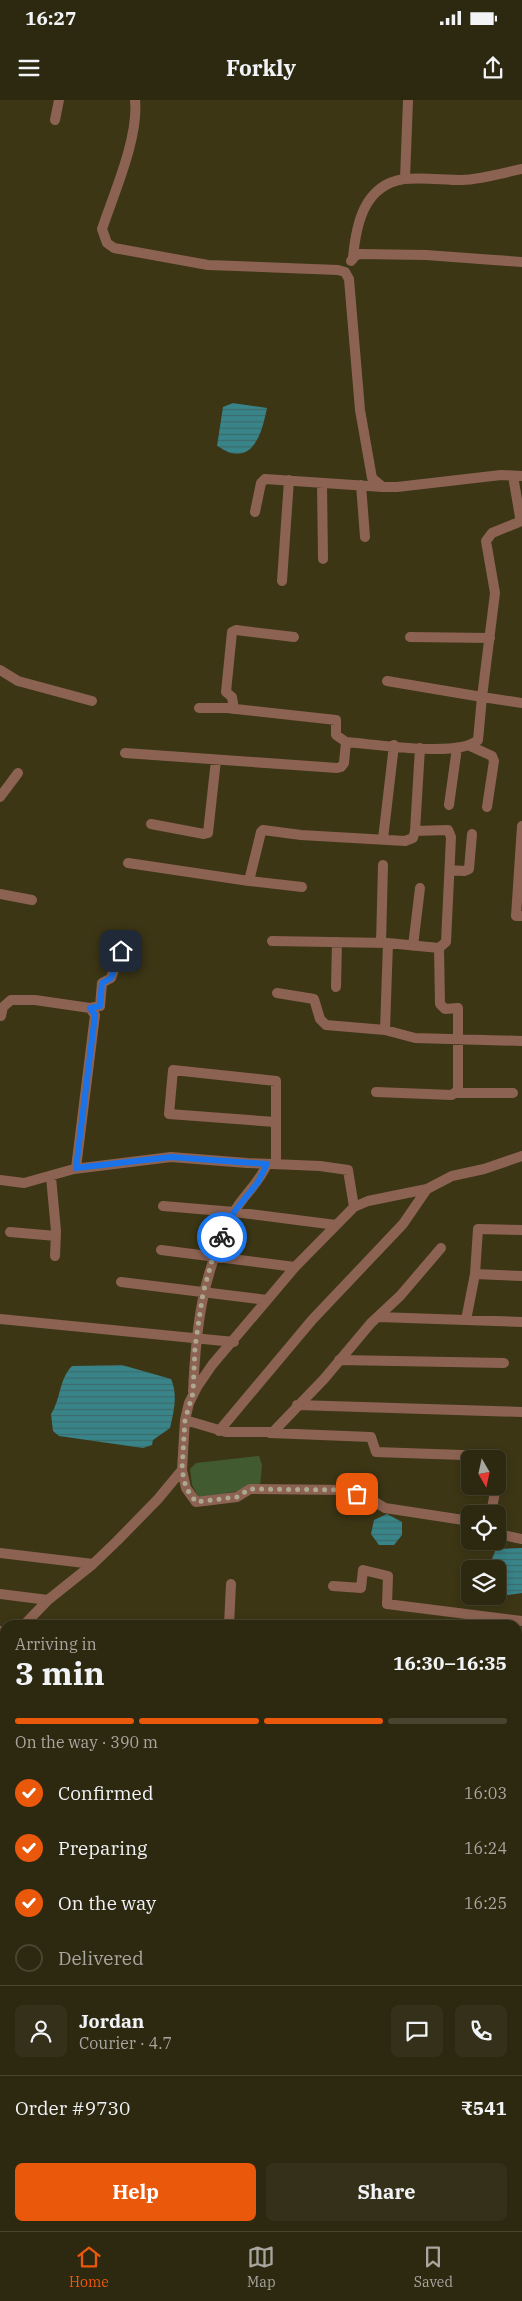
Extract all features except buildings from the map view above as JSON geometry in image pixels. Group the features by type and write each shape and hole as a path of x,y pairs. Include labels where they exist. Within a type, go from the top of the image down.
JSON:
{"street":[{"path":"55,120 59,100"},
{"path":"135,100 136,113 131,140 102,229 107,243 114,248 208,265 326,269 345,272"},
{"path":"405,179 408,100"},
{"path":"345,272 353,258 355,233 367,202 386,184 405,179 462,180 522,169"},
{"path":"353,258 361,254 426,255 522,262"},
{"path":"345,272 349,279 360,410 372,478 383,487"},
{"path":"198,708 234,709 336,720 336,735 346,742 420,748 457,748 470,746 478,740 495,594 486,542 492,534 518,522 520,517 518,476 383,487 269,479 263,480 255,512"},
{"path":"282,581 288,480"},
{"path":"322,483 323,559"},
{"path":"361,486 366,536"},
{"path":"234,709 232,697 226,692 232,632 236,630 294,637"},
{"path":"410,637 490,638"},
{"path":"0,670 18,681 92,701"},
{"path":"387,681 522,703"},
{"path":"125,753 337,768 341,767 344,763 346,742"},
{"path":"383,839 394,746"},
{"path":"470,746 488,754 494,761 487,807"},
{"path":"249,881 263,830 301,835 405,840 413,838 420,748"},
{"path":"449,805 457,748"},
{"path":"151,824 204,834 208,833 216,760"},
{"path":"0,797 18,773"},
{"path":"522,826 516,916 522,916"},
{"path":"272,941 384,943 439,948 446,942 451,836 448,830 415,831"},
{"path":"450,870 464,871 469,869 472,834"},
{"path":"128,863 302,887"},
{"path":"383,865 384,1030"},
{"path":"413,946 420,888"},
{"path":"0,894 32,900"},
{"path":"336,987 337,942"},
{"path":"439,948 440,1004 445,1009 458,1008 458,1090 456,1093"},
{"path":"0,1018 3,1007 10,1000 35,1000 90,1008 100,1006 102,983 111,978 121,951"},
{"path":"277,992 314,999 320,1019 326,1025 384,1030 415,1038 522,1041"},
{"path":"76,1168 95,1015 90,1008"},
{"path":"275,1122 169,1114 173,1070 276,1081 275,1122 272,1164 234,1212 213,1257 203,1293 196,1337 193,1393 185,1420 182,1470 186,1488 196,1502 237,1497 250,1489 348,1490 367,1497 385,1508 461,1520"},
{"path":"376,1092 452,1095 456,1093 513,1093"},
{"path":"193,1393 212,1366 295,1267 354,1207 368,1200 427,1190 452,1176 484,1169 522,1156"},
{"path":"0,1180 24,1183 51,1177 76,1168 171,1157 272,1164 348,1170 354,1207"},
{"path":"51,1177 56,1236 55,1256"},
{"path":"219,1431 312,1320 374,1252 403,1224 427,1190"},
{"path":"163,1206 234,1212 336,1225"},
{"path":"466,1320 475,1274 478,1229 522,1230"},
{"path":"10,1232 56,1236"},
{"path":"270,1433 324,1379 378,1316 400,1296 441,1248"},
{"path":"161,1250 295,1267"},
{"path":"475,1274 522,1276"},
{"path":"121,1282 267,1300"},
{"path":"378,1316 522,1322"},
{"path":"0,1319 234,1342"},
{"path":"339,1360 504,1363"},
{"path":"297,1405 522,1412"},
{"path":"185,1420 219,1431 249,1434 270,1433 372,1437 376,1452 461,1455"},
{"path":"29,1620 48,1600 93,1564 158,1499 182,1470"},
{"path":"506,1536 522,1539"},
{"path":"0,1553 93,1564"},
{"path":"333,1586 361,1588 363,1570 388,1576 387,1604 514,1620"},
{"path":"229,1620 231,1584"},
{"path":"0,1594 48,1600"}],"green space":[{"path":"259,1456 262,1465 260,1487 199,1498 192,1485 190,1469 196,1463"}],"water":[{"path":"233,403 267,408 257,440 247,451 240,454 229,452 217,446 223,407"},
{"path":"122,1365 171,1379 175,1397 170,1428 153,1440 152,1445 143,1448 59,1436 53,1431 51,1414 57,1402 62,1383 72,1366"},
{"path":"387,1514 402,1522 402,1535 394,1545 379,1545 371,1534 374,1520"},
{"path":"522,1548 522,1593 506,1594 506,1560 492,1560 496,1550"}],"way so far":[{"path":"222,1237 213,1257 200,1308 195,1347 193,1393 185,1420 182,1470 186,1488 196,1502 237,1497 250,1489 348,1490 357,1494"}],"route":[{"path":"121,951 111,978 102,983 100,1006 90,1008 95,1015 76,1168 171,1157 267,1164 258,1182 234,1212 222,1237"}]}
